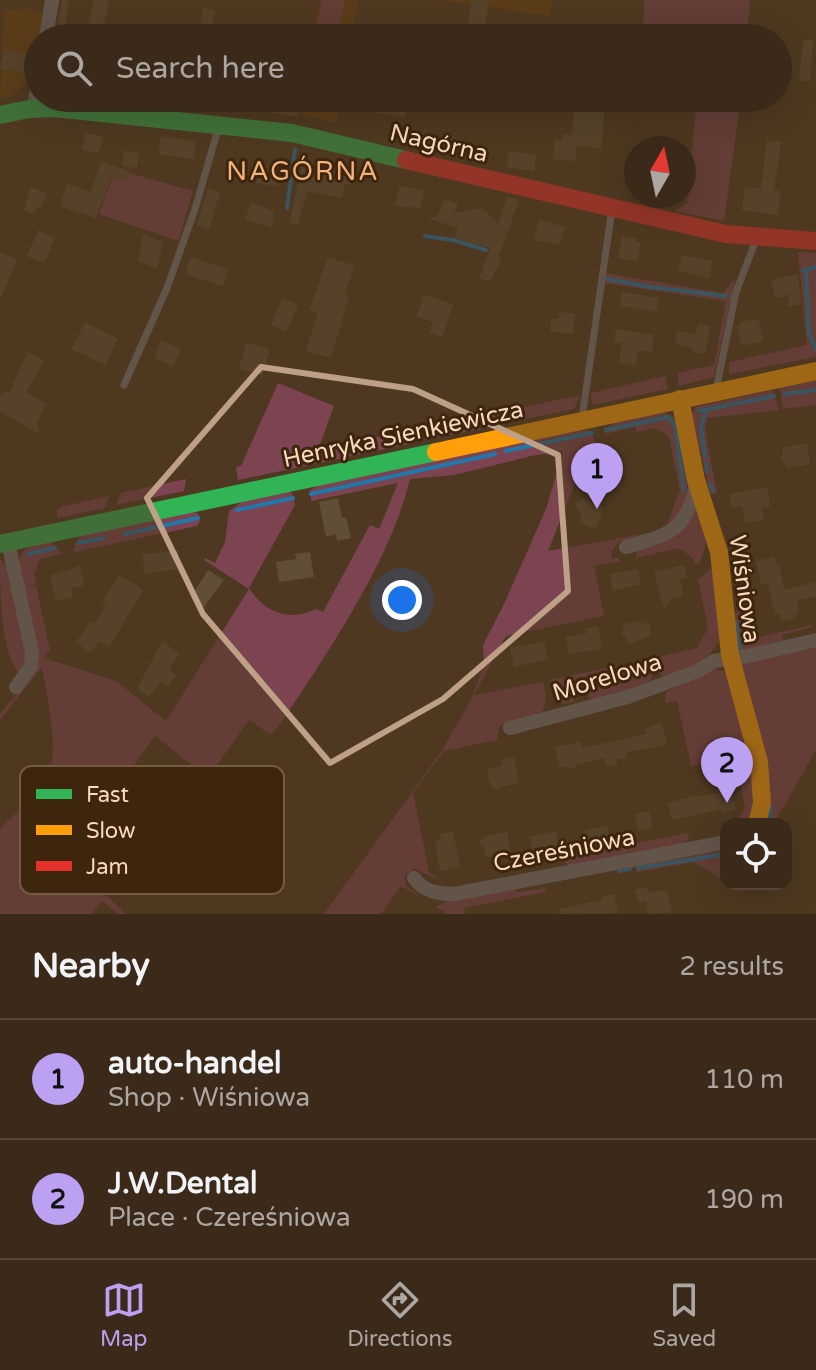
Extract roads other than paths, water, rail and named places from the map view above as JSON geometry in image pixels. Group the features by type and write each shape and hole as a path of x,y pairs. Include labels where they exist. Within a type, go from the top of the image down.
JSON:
{"street":[{"path":"48,24 52,0"},
{"name":"Nagórna","path":"0,115 24,110"},
{"name":"Nagórna","path":"97,112 305,136 612,209 757,238 816,241"},
{"name":"Henryka Sienkiewicza","path":"4,543 816,371"},
{"name":"Wiśniowa","path":"680,399 696,480 719,552 728,637 723,660"},
{"path":"626,547 656,540 675,528 690,504 696,480"},
{"path":"4,543 32,652 31,666 20,682"},
{"name":"Morelowa","path":"510,728 628,697 723,660 816,640"},
{"path":"723,660 752,729 759,762 762,803 758,818"},
{"name":"Czereśniowa","path":"414,878 432,892 454,894 720,843"}],"lane":[{"path":"124,385 167,288 195,209 219,125"},
{"path":"581,420 612,209"},
{"path":"716,392 736,292 757,238"}],"waterway":[{"path":"287,208 295,149"},
{"path":"425,236 486,250"},
{"path":"803,271 816,267"},
{"path":"806,270 809,333 816,349"},
{"path":"607,279 726,296"},
{"path":"785,394 816,390"},
{"path":"699,411 774,396"},
{"path":"705,457 701,428 706,409"},
{"path":"606,430 668,417 675,425 684,490"},
{"path":"506,451 592,433"},
{"path":"311,494 495,454"},
{"path":"706,463 707,472"},
{"path":"710,484 713,491"},
{"path":"237,510 293,498"},
{"path":"125,534 198,518"},
{"path":"78,543 104,538"},
{"path":"28,554 55,548"},
{"path":"736,623 741,652"},
{"path":"770,818 771,807"},
{"path":"638,868 720,855"},
{"path":"619,871 630,869"}],"place":[{"name":"auto-handel","path":"597,509"},
{"name":"J.W.Dental","path":"727,803"}],"district":[{"name":"NAGÓRNA","path":"303,171"}]}
